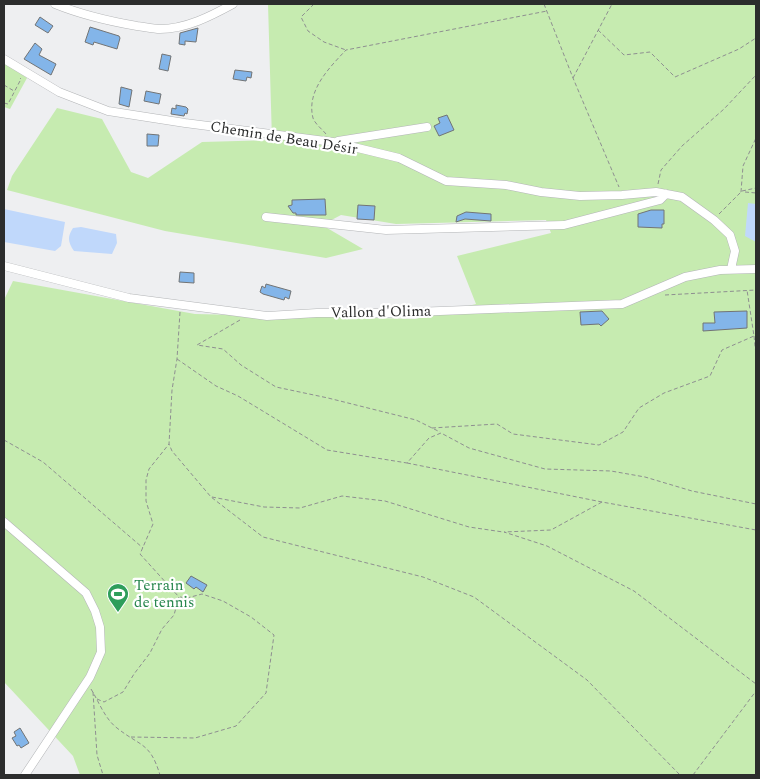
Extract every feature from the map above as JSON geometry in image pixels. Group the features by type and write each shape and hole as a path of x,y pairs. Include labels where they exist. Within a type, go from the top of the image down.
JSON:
{"street":[{"path":"55,4 76,13 110,22 160,29 185,25 212,16 233,4"},
{"name":"Chemin de Beau Désir","path":"4,59 60,92 108,112 333,142 399,158 446,180 506,185 541,192 580,196 656,192 682,197 714,220 730,235 735,251 731,269"},
{"path":"333,142 427,127"},
{"path":"266,217 386,230 564,226 660,200 666,194"},
{"name":"Vallon d'Olima","path":"4,266 129,298 267,316 622,304 685,277 720,270 756,269"},
{"path":"4,522 86,593 100,627 101,652 86,682 25,775"}],"path":[{"path":"314,4 301,17 308,31 324,42 346,50 547,11"},
{"path":"544,4 572,78 622,195"},
{"path":"572,78 612,4"},
{"path":"598,30 624,55 650,52 674,77 739,49 756,38"},
{"path":"333,142 313,120 312,97 328,68 346,50"},
{"path":"4,103 8,104 21,79 16,75"},
{"path":"656,192 661,170 682,146 724,108 756,75"},
{"path":"4,85 15,92"},
{"path":"741,192 742,166 756,138"},
{"path":"714,220 741,192 756,188"},
{"path":"741,192 756,193"},
{"path":"747,290 756,354"},
{"path":"662,295 756,290"},
{"path":"131,737 195,738 236,726 266,693 274,636 251,617 223,601 202,594 187,598 179,597 140,554 153,524 146,501 146,480 149,470 168,444 172,390 177,359 180,304"},
{"path":"252,314 197,345 223,349 241,365 276,387 416,420 469,448 545,469 611,471 645,477 692,491 756,504"},
{"path":"432,428 497,424 513,434 599,445 623,432 639,408 664,393 710,376 722,350 754,336"},
{"path":"177,359 216,386 238,396 327,450 406,463 756,530"},
{"path":"406,463 430,438 441,433"},
{"path":"4,440 42,462 142,548"},
{"path":"168,444 211,497 263,537 423,577 474,597 587,680 680,775"},
{"path":"211,497 264,507 300,508 342,496 385,501 469,527 504,532 547,546 634,591 756,684"},
{"path":"504,532 551,530 602,502"},
{"path":"97,700 104,702 123,692 150,653 162,629 174,615 179,597"},
{"path":"86,682 116,728 144,746 155,758 160,775"},
{"path":"693,775 756,691"},
{"path":"93,692 97,755 103,775"}],"green space":[{"path":"268,4 756,4 756,775 80,775 73,756 4,682 4,300 13,281 195,314 415,319 476,304 457,256 551,233 546,220 396,224 341,215 322,225 363,249 326,258 165,231 7,190 12,176 57,108 102,119 131,172 148,178 202,142 272,140"},
{"path":"4,62 27,78 10,109 4,107"}],"water":[{"path":"748,203 756,204 756,242 745,236"},
{"path":"4,209 65,222 61,246 55,251 4,242"},
{"path":"81,227 116,234 117,243 112,254 74,251 69,242 69,237 73,228"}],"building":[{"path":"40,17 53,26 48,33 35,25"},
{"path":"90,27 119,36 117,49 94,42 93,45 85,42"},
{"path":"198,28 196,42 185,41 185,45 179,44 180,33"},
{"path":"35,43 42,49 39,55 56,64 51,75 24,59"},
{"path":"162,54 171,56 168,71 159,69"},
{"path":"235,70 252,72 251,78 247,77 246,81 233,79"},
{"path":"121,87 132,90 129,107 119,104"},
{"path":"146,91 161,94 159,104 144,101"},
{"path":"176,105 186,107 188,109 187,114 185,113 184,116 171,114 172,108 176,109"},
{"path":"447,115 454,130 439,136 434,126 440,123 438,118"},
{"path":"147,134 159,135 158,146 147,146"},
{"path":"325,199 326,215 296,215 288,206 292,205 292,200"},
{"path":"358,205 375,206 374,220 357,219"},
{"path":"651,210 664,210 664,224 662,224 662,228 638,227 638,214"},
{"path":"466,212 491,214 491,221 465,219 456,222 457,216"},
{"path":"180,272 194,273 194,283 179,282"},
{"path":"266,284 291,291 289,299 285,297 284,300 263,294 260,292 262,286 265,288"},
{"path":"602,311 609,319 601,326 599,324 581,325 580,312"},
{"path":"747,311 747,328 703,331 703,323 715,323 714,312"},
{"path":"191,576 207,585 203,592 196,587 194,589 186,583"},
{"path":"20,728 29,743 21,748 19,745 17,746 12,738 16,736 14,732"}],"place":[{"name":"Terrain de tennis","path":"118,613"}]}
